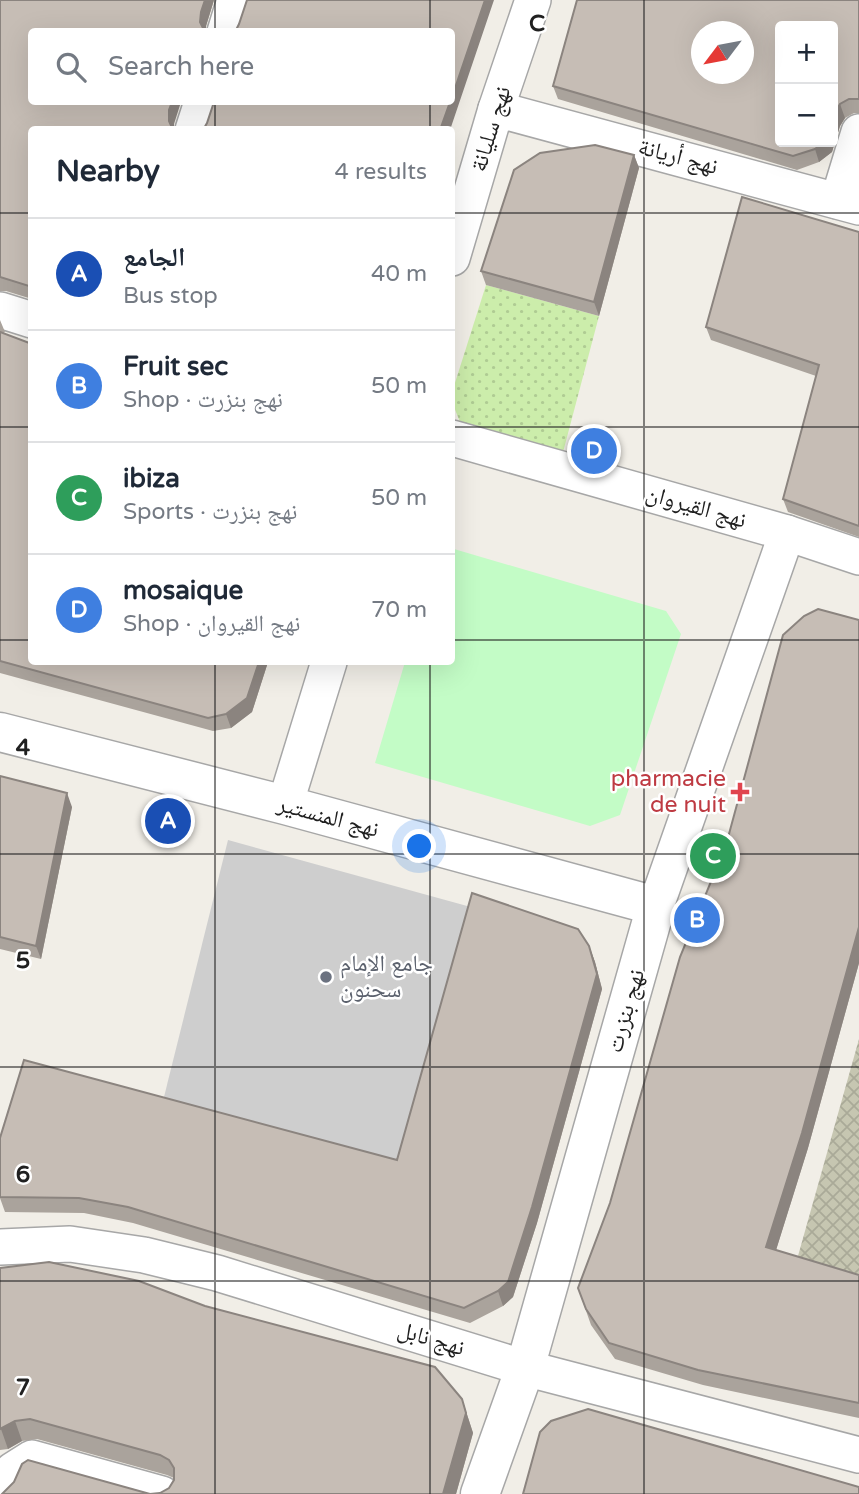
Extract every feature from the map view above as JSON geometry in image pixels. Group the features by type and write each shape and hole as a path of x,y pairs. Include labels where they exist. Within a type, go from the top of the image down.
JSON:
{"street":[{"path":"226,28 236,0"},
{"name":"نهج سليانة","path":"455,248 496,109 533,0"},
{"path":"194,126 201,105"},
{"name":"نهج أريانة","path":"496,109 849,204"},
{"path":"849,204 859,132"},
{"path":"0,310 28,319"},
{"name":"نهج القيروان","path":"455,439 859,556"},
{"name":"نهج بنزرت","path":"480,1494 525,1368 656,906 787,533"},
{"path":"285,805 328,665"},
{"name":"نهج المنستير","path":"0,732 285,805 656,906"},
{"name":"نهج نابل","path":"0,1247 70,1244 144,1255 217,1273 525,1368 859,1455"},
{"path":"3,1494 13,1470 33,1458 162,1494"}],"shaded area":[{"name":"جامع الإمام سحنون","path":"228,840 478,909 402,1175 161,1109"},
{"path":"859,1039 859,1280 796,1263"}],"green space":[{"path":"486,285 599,316 562,456 462,427 455,410 455,383"},
{"path":"455,549 666,611 681,634 620,815 590,826 375,763 404,665 455,665"}],"building":[{"path":"0,0 205,0 200,22 203,28 28,28 28,105 171,105 169,121 171,126 28,126 28,286 0,277"},
{"path":"247,0 485,0 455,88 455,28 237,28"},
{"path":"577,0 859,0 859,99 849,99 838,108 838,21 775,21 775,147 818,147 793,156 553,86"},
{"path":"213,105 449,105 441,126 205,126"},
{"path":"595,145 634,155 594,302 481,271 514,170 540,153"},
{"path":"742,197 859,232 859,526 783,499 819,365 706,327"},
{"path":"0,332 28,342 28,665 258,665 247,698 226,714 208,718 0,661"},
{"path":"818,609 859,620 859,927 802,1133 766,1247 859,1275 859,1403 698,1370 609,1343 586,1309 578,1288 610,1203 680,957 726,845 783,635 804,616"},
{"path":"0,776 67,793 36,946 0,937"},
{"path":"472,893 578,929 589,946 597,974 532,1207 508,1282 498,1291 464,1308 128,1207 79,1198 0,1197 0,1138 24,1060 397,1160"},
{"path":"49,1262 139,1281 205,1306 435,1367 462,1399 466,1413 443,1494 150,1494 169,1488 174,1480 174,1468 169,1460 160,1455 30,1419 15,1421 0,1429 0,1268"},
{"path":"588,1409 859,1487 859,1494 523,1494 540,1432 551,1421"},
{"path":"28,1460 150,1494 2,1494 14,1482 22,1464"}],"place":[{"name":"mosaique","path":"594,451"},
{"name":"pharmacie de nuit","path":"740,792"},
{"name":"الجامع","path":"168,821"},
{"name":"ibiza","path":"713,856"},
{"name":"Fruit sec","path":"697,920"},
{"name":"جامع الإمام سحنون","path":"326,977"}]}
